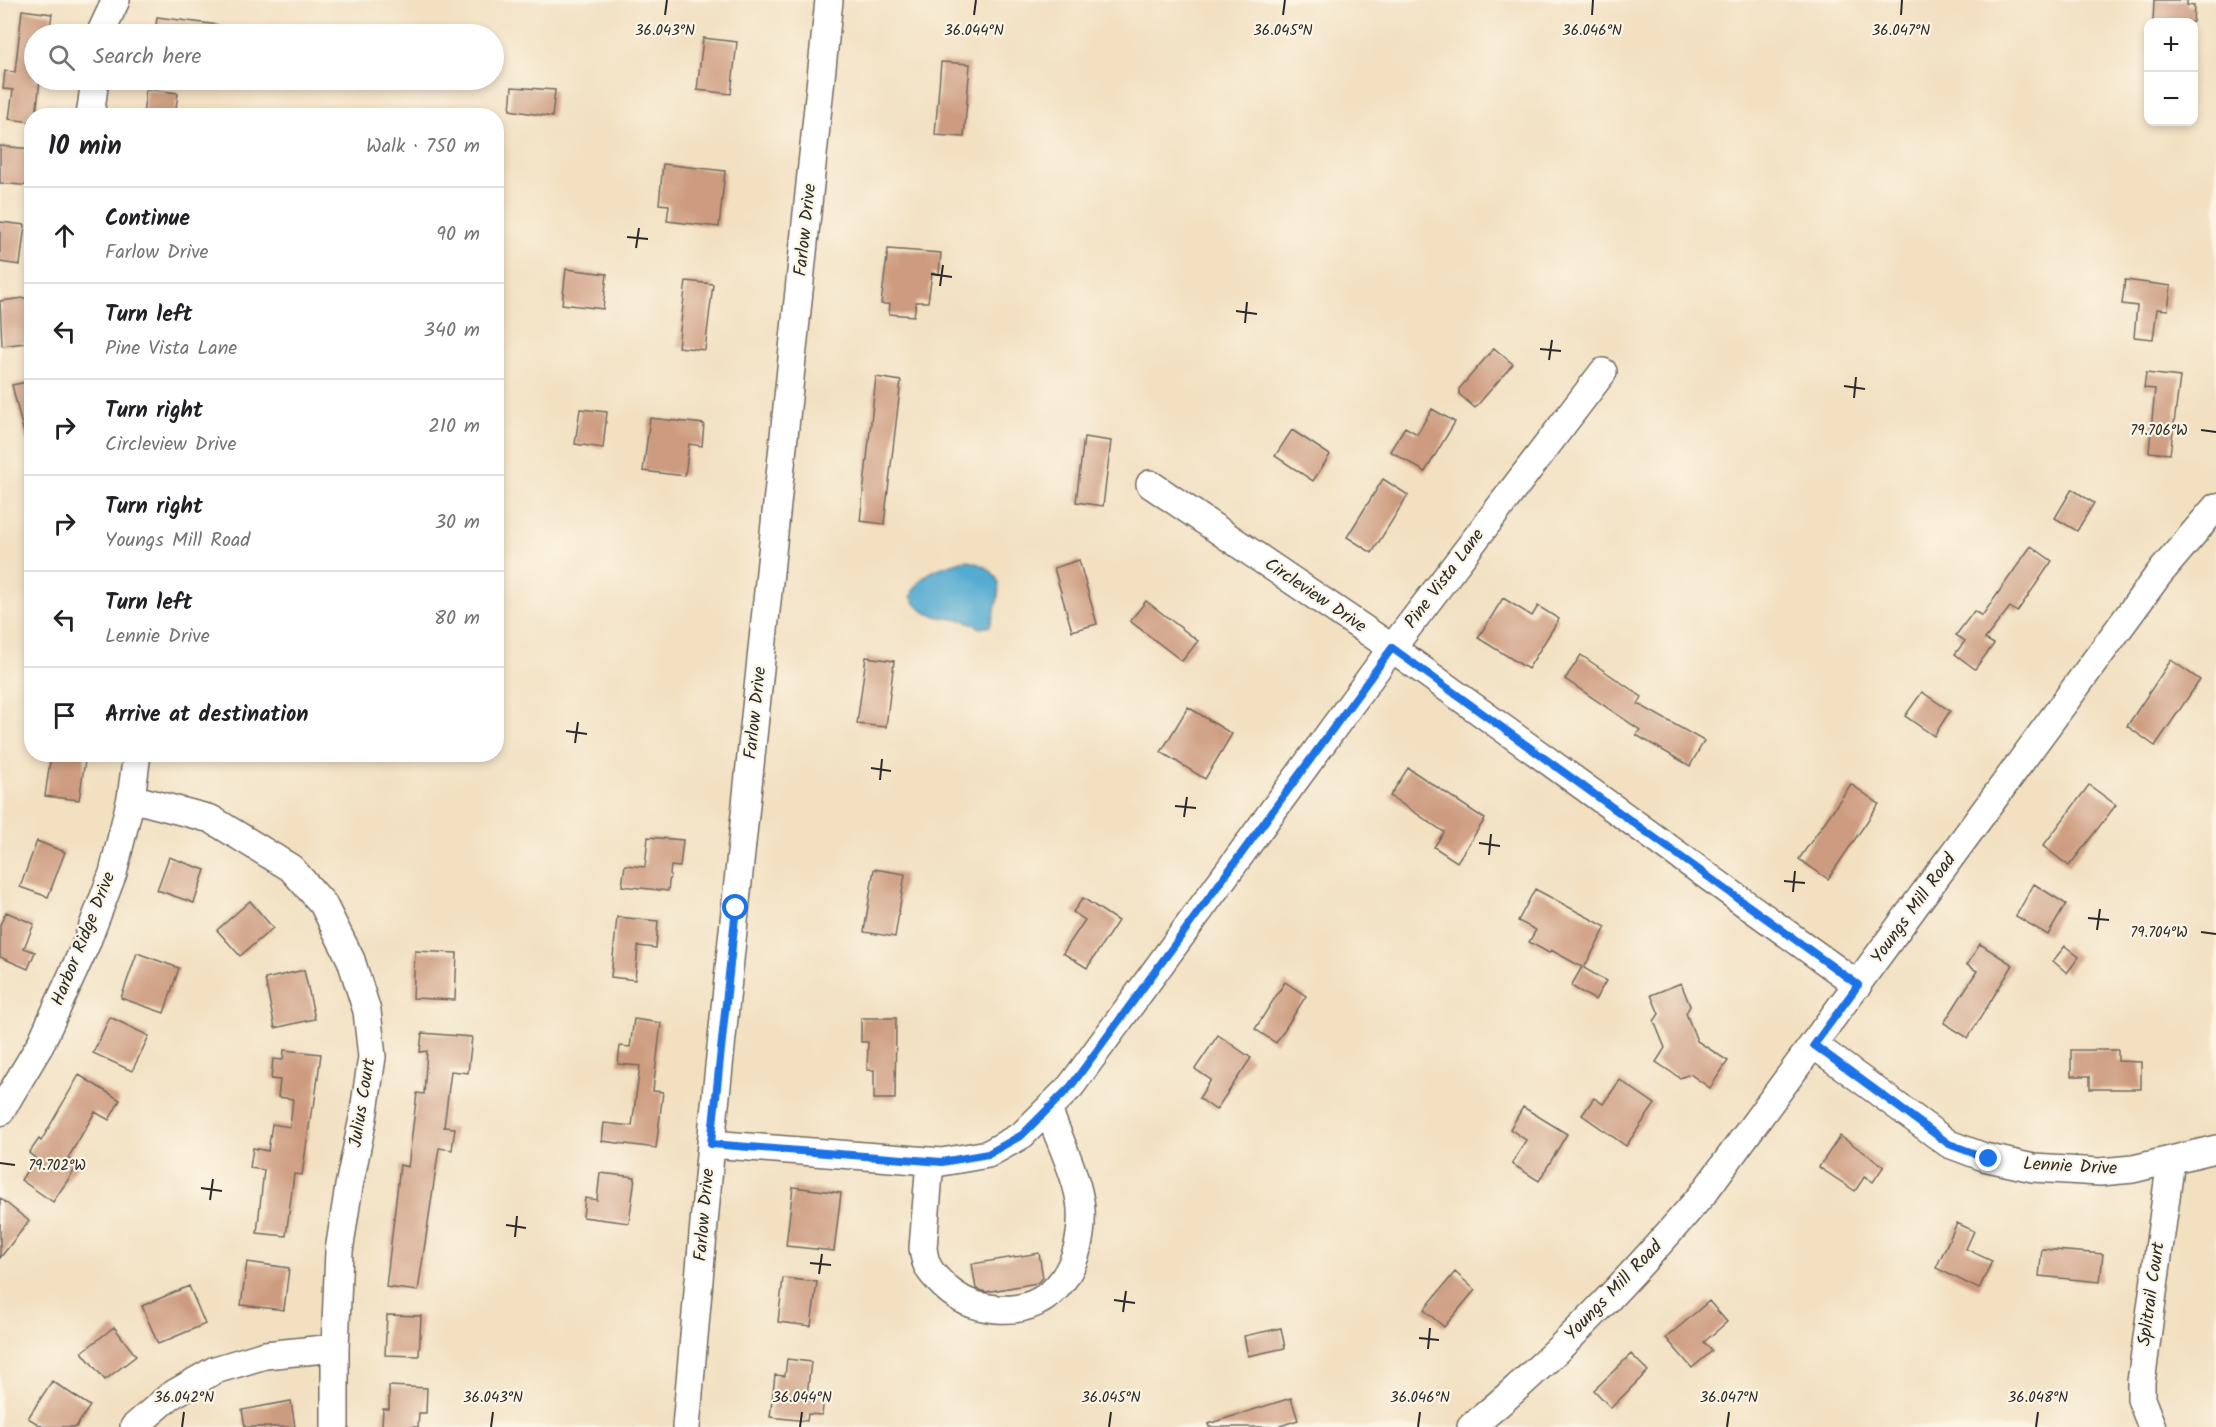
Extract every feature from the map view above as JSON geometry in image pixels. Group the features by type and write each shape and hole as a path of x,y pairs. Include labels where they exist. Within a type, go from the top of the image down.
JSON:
{"street":[{"path":"105,24 116,0"},
{"name":"Farlow Drive","path":"686,1427 711,1144 829,0"},
{"path":"91,108 94,90"},
{"name":"Pine Vista Lane","path":"711,1144 942,1162 988,1154 1022,1135 1071,1086 1392,648 1603,372"},
{"name":"Circleview Drive","path":"1150,484 1392,648 1858,985"},
{"name":"Youngs Mill Road","path":"1471,1427 1505,1399 1578,1330 1641,1265 1702,1195 2159,574 2216,507"},
{"name":"Harbor Ridge Drive","path":"0,1112 40,1045 86,944 113,873 131,798 136,762"},
{"name":"Julius Court","path":"131,798 211,819 291,868 323,904 351,960 367,1011 372,1057 339,1251 334,1427"},
{"name":"Lennie Drive","path":"1814,1045 1949,1144 1984,1158 2033,1168 2100,1172 2133,1169 2216,1149"},
{"path":"930,1161 923,1248 924,1262 930,1271 960,1300 981,1308 1021,1309 1042,1301 1060,1285 1072,1264 1080,1238 1081,1207 1070,1167 1048,1109"},
{"name":"Splitrail Court","path":"2152,1427 2141,1399 2140,1382 2171,1160"},
{"path":"134,1427 170,1396 215,1370 265,1355 335,1348"}],"water":[{"path":"965,560 989,569 998,583 999,592 990,626 980,628 962,620 925,612 917,606 911,596 915,587 926,575"}],"building":[{"path":"2154,0 2187,0 2187,5 2194,6 2193,18 2153,18"},
{"path":"22,10 52,14 50,24 24,24 24,90 39,90 37,108 24,108 24,121 9,119 13,90 3,89 5,71 15,72"},
{"path":"157,17 210,24 156,24"},
{"path":"703,38 737,42 731,94 697,90"},
{"path":"941,62 970,64 964,137 935,135"},
{"path":"512,87 555,90 552,117 510,110"},
{"path":"146,90 178,93 176,108 144,108"},
{"path":"0,146 24,148 24,185 0,183"},
{"path":"663,164 725,171 719,227 667,221 669,205 659,204"},
{"path":"0,222 24,225 20,265 0,262"},
{"path":"888,249 941,253 939,274 932,273 928,302 916,302 914,316 889,314 890,304 881,304"},
{"path":"566,269 607,274 603,309 562,304"},
{"path":"2125,280 2171,286 2168,310 2157,309 2153,339 2134,337 2137,306 2122,304"},
{"path":"686,281 713,284 705,350 678,347"},
{"path":"24,298 24,343 2,346 0,301"},
{"path":"1494,348 1513,364 1475,408 1459,394 1459,389"},
{"path":"2146,373 2180,377 2170,454 2149,452 2155,389 2144,388"},
{"path":"876,377 901,381 884,524 860,521"},
{"path":"24,383 24,434 12,385"},
{"path":"580,409 607,412 603,448 575,444"},
{"path":"1432,409 1455,422 1425,472 1390,451 1405,427 1417,434"},
{"path":"650,418 704,424 702,446 689,444 685,476 643,471"},
{"path":"1292,430 1330,455 1313,481 1275,456"},
{"path":"1084,437 1111,441 1103,506 1076,502"},
{"path":"1383,479 1408,495 1372,553 1347,537"},
{"path":"2072,489 2094,503 2077,531 2055,518"},
{"path":"2031,546 2052,561 2017,612 2010,607 1985,639 1994,644 1975,669 1955,654 1965,641 1956,635 1974,611 1982,616"},
{"path":"1079,560 1097,624 1072,631 1054,568"},
{"path":"1503,598 1532,616 1538,606 1559,619 1528,669 1478,638"},
{"path":"1146,601 1198,641 1182,661 1130,621"},
{"path":"1581,655 1642,697 1638,704 1704,741 1690,766 1636,735 1640,730 1565,679"},
{"path":"866,657 894,661 886,727 857,724"},
{"path":"2171,660 2200,680 2155,746 2127,726"},
{"path":"1922,692 1950,711 1934,736 1905,716"},
{"path":"1188,707 1232,734 1205,779 1161,752"},
{"path":"50,762 85,762 79,800 45,796"},
{"path":"1408,768 1485,819 1457,862 1434,847 1444,832 1390,796"},
{"path":"1851,784 1879,804 1828,879 1799,859"},
{"path":"2089,785 2116,805 2069,866 2043,846"},
{"path":"648,837 683,840 680,867 671,866 668,891 622,886 625,865 645,867"},
{"path":"37,841 65,852 48,897 20,887"},
{"path":"169,857 205,870 194,903 157,890"},
{"path":"874,869 905,874 895,937 864,932"},
{"path":"2034,884 2066,904 2048,935 2016,916"},
{"path":"1535,889 1606,927 1584,968 1606,981 1595,1000 1571,986 1582,967 1551,950 1549,953 1529,942 1536,930 1518,921"},
{"path":"1083,898 1118,921 1087,968 1063,953 1085,920 1073,912"},
{"path":"250,901 273,928 240,956 217,930"},
{"path":"6,912 34,924 24,948 35,952 28,969 0,957 0,925"},
{"path":"617,917 658,921 656,948 638,946 635,980 611,977"},
{"path":"1980,944 2013,965 1968,1038 1944,1023 1977,971 1967,965"},
{"path":"2065,946 2079,957 2067,973 2053,961"},
{"path":"415,951 457,953 455,1000 413,998"},
{"path":"137,953 179,968 164,1013 121,998"},
{"path":"304,970 315,1019 275,1028 265,979"},
{"path":"1285,982 1306,996 1276,1043 1255,1029"},
{"path":"1681,983 1690,1006 1686,1013 1697,1041 1728,1061 1710,1088 1690,1074 1680,1078 1656,1062 1665,1048 1654,1021 1659,1014 1651,995"},
{"path":"110,1017 149,1036 132,1071 93,1053"},
{"path":"861,1018 896,1018 895,1099 874,1099 874,1070 867,1070 868,1042 861,1042"},
{"path":"634,1019 661,1023 653,1091 663,1092 656,1148 602,1141 604,1123 632,1126 640,1066 618,1064 620,1046 630,1047"},
{"path":"422,1033 472,1037 468,1073 451,1071 444,1127 455,1128 452,1150 439,1148 418,1291 386,1287 400,1165 408,1167 417,1093 424,1094 427,1051 420,1052"},
{"path":"1218,1035 1251,1058 1216,1110 1199,1098 1211,1080 1195,1069"},
{"path":"284,1050 321,1054 302,1175 294,1174 286,1236 257,1233 264,1170 250,1168 253,1148 268,1151 272,1124 290,1127 293,1099 278,1097 280,1080 271,1079 273,1059 283,1060"},
{"path":"2071,1050 2118,1050 2118,1061 2141,1062 2141,1089 2090,1089 2090,1076 2071,1076"},
{"path":"79,1075 120,1100 109,1120 95,1112 68,1158 78,1165 53,1202 21,1180 35,1158 29,1153 39,1139 41,1141"},
{"path":"1620,1080 1655,1104 1626,1146 1582,1115 1594,1098 1603,1104"},
{"path":"1523,1107 1567,1134 1539,1181 1512,1164 1526,1140 1510,1129"},
{"path":"1840,1136 1884,1166 1873,1182 1865,1176 1855,1191 1819,1167"},
{"path":"600,1173 635,1177 629,1223 583,1217 585,1198 597,1200"},
{"path":"793,1187 841,1193 834,1251 786,1246"},
{"path":"0,1198 29,1221 0,1258"},
{"path":"1957,1223 1974,1231 1966,1249 1992,1261 1979,1289 1936,1268"},
{"path":"2042,1249 2103,1254 2100,1282 2039,1276"},
{"path":"1039,1253 1043,1278 1037,1283 986,1292 976,1289 972,1264"},
{"path":"247,1262 289,1268 284,1310 241,1305"},
{"path":"1455,1272 1475,1290 1444,1327 1424,1310"},
{"path":"783,1278 817,1282 811,1326 778,1322"},
{"path":"189,1286 205,1324 158,1344 142,1306"},
{"path":"1709,1301 1727,1322 1704,1342 1712,1351 1692,1368 1666,1338"},
{"path":"387,1315 421,1316 419,1356 385,1355"},
{"path":"114,1327 136,1356 105,1380 82,1352"},
{"path":"1281,1328 1285,1348 1248,1356 1244,1336"},
{"path":"1631,1354 1648,1371 1611,1408 1594,1390"},
{"path":"787,1359 811,1362 807,1395 824,1397 822,1415 808,1414 807,1421 770,1417 775,1375 785,1376"},
{"path":"52,1381 90,1406 76,1427 43,1427 28,1418"},
{"path":"389,1386 427,1388 426,1413 419,1413 418,1427 382,1426 383,1409 389,1409"},
{"path":"1291,1398 1298,1420 1277,1427 1209,1427 1208,1424"},
{"path":"291,1401 295,1427 245,1427 242,1410"}],"route":[{"path":"736,908 711,1144 942,1162 988,1154 1022,1135 1071,1086 1392,648 1858,985 1814,1045 1949,1144 1989,1159"}]}
